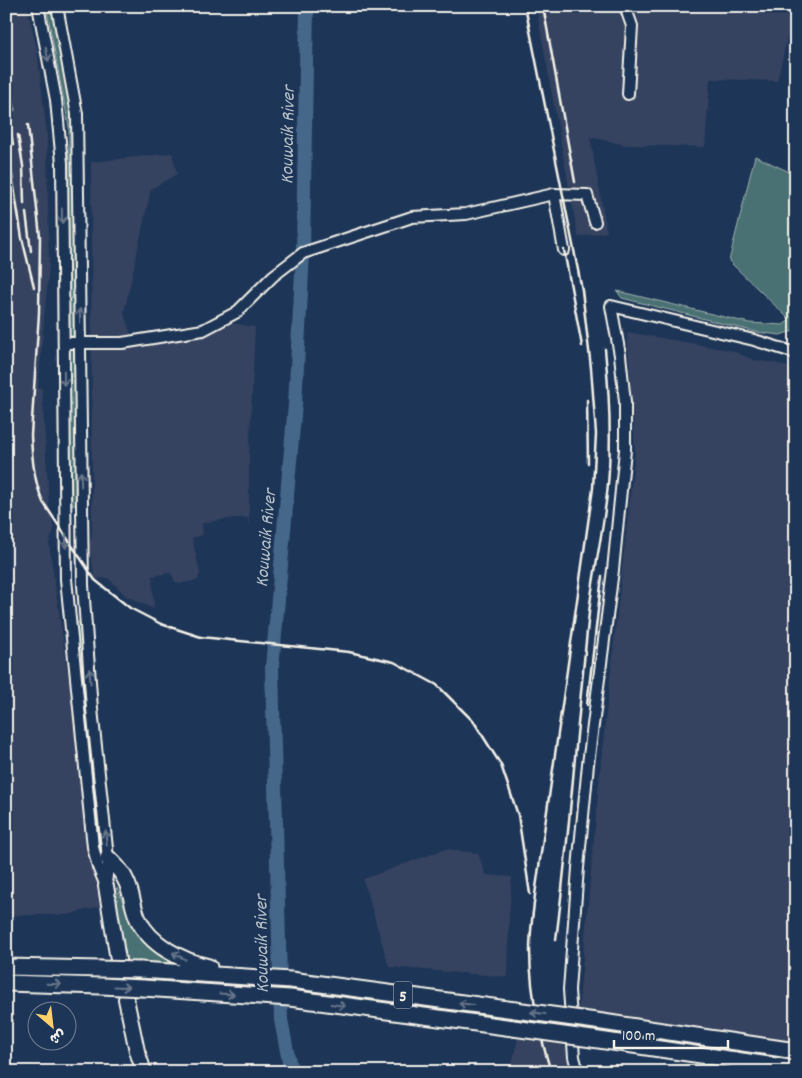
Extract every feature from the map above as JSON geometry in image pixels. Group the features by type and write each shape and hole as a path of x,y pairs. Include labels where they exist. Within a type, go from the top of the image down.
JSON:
{"highway":[{"path":"108,858 126,880 139,920 150,937 170,952 192,964 259,978"},
{"name":"5","path":"6,967 140,970 291,980 596,1020 796,1051"},
{"name":"5","path":"6,983 143,988 290,998 796,1069"}],"main road":[{"path":"106,886 118,960"},
{"path":"126,999 136,1050 144,1072"},
{"path":"135,1072 136,1050"}],"street":[{"path":"38,6 56,100 62,162 66,579 93,847 98,867 106,886"},
{"path":"57,6 77,114 83,585 92,710 108,858 106,886"},
{"path":"625,6 632,26 628,94"},
{"path":"64,343 122,343 203,330 238,312 273,276 303,253 412,217 466,214 554,194 587,195 595,222"},
{"path":"554,194 564,250"},
{"path":"578,1072 574,1056 569,990 588,764 613,570 626,450 625,402 620,354 611,306 754,340 796,353"}],"shaded area":[{"path":"6,6 27,6 37,49 47,135 49,265 38,388 42,388 49,503 54,531 49,543 91,851 102,906 67,915 6,915"},
{"path":"536,6 795,6 777,81 710,79 705,147 626,145 590,137 607,232 578,237"},
{"path":"172,153 177,174 151,189 124,313 131,335 200,326 214,320 255,327 249,461 249,535 248,518 234,518 202,523 203,535 192,538 200,573 198,580 179,584 175,582 171,573 152,576 154,609 126,596 108,578 95,579 89,546 92,536 91,162"},
{"path":"627,332 730,350 754,360 776,363 796,370 796,1043 578,1012 601,760 635,451"},
{"path":"446,849 478,853 486,875 512,877 508,977 389,967 363,879"},
{"path":"518,1038 567,1046 569,1072 510,1072"}],"green space":[{"path":"46,6 53,6 72,103 75,336 68,336 69,127"},
{"path":"755,156 796,175 796,330 780,335 756,332 622,298 617,291 749,323 783,325 790,320 729,261"},
{"path":"69,346 76,346 76,505 69,505"},
{"path":"80,622 90,720 83,720 73,623"},
{"path":"117,888 130,919 191,969 126,963 113,890"}],"waterway":[{"name":"Kouwaik River","path":"291,1072 281,1020 272,668 295,404 303,253 307,6"}],"railway":[{"path":"525,6 582,290 596,434 593,488 530,936 533,996 551,1072"},
{"path":"543,6 575,182"},
{"path":"6,61 14,110"},
{"path":"6,101 13,145"},
{"path":"28,125 40,237 39,313 31,435 37,486 43,502 95,580 130,608 161,624 201,637 349,652 394,662 437,685 474,722 501,765 518,815 530,894"},
{"path":"18,135 23,166 24,204"},
{"path":"6,137 22,238 34,287"},
{"path":"26,213 31,251"},
{"path":"564,250 582,346"},
{"path":"556,940 589,613 608,488 610,425 605,349"},
{"path":"587,400 588,463"},
{"path":"587,705 602,576"}]}
